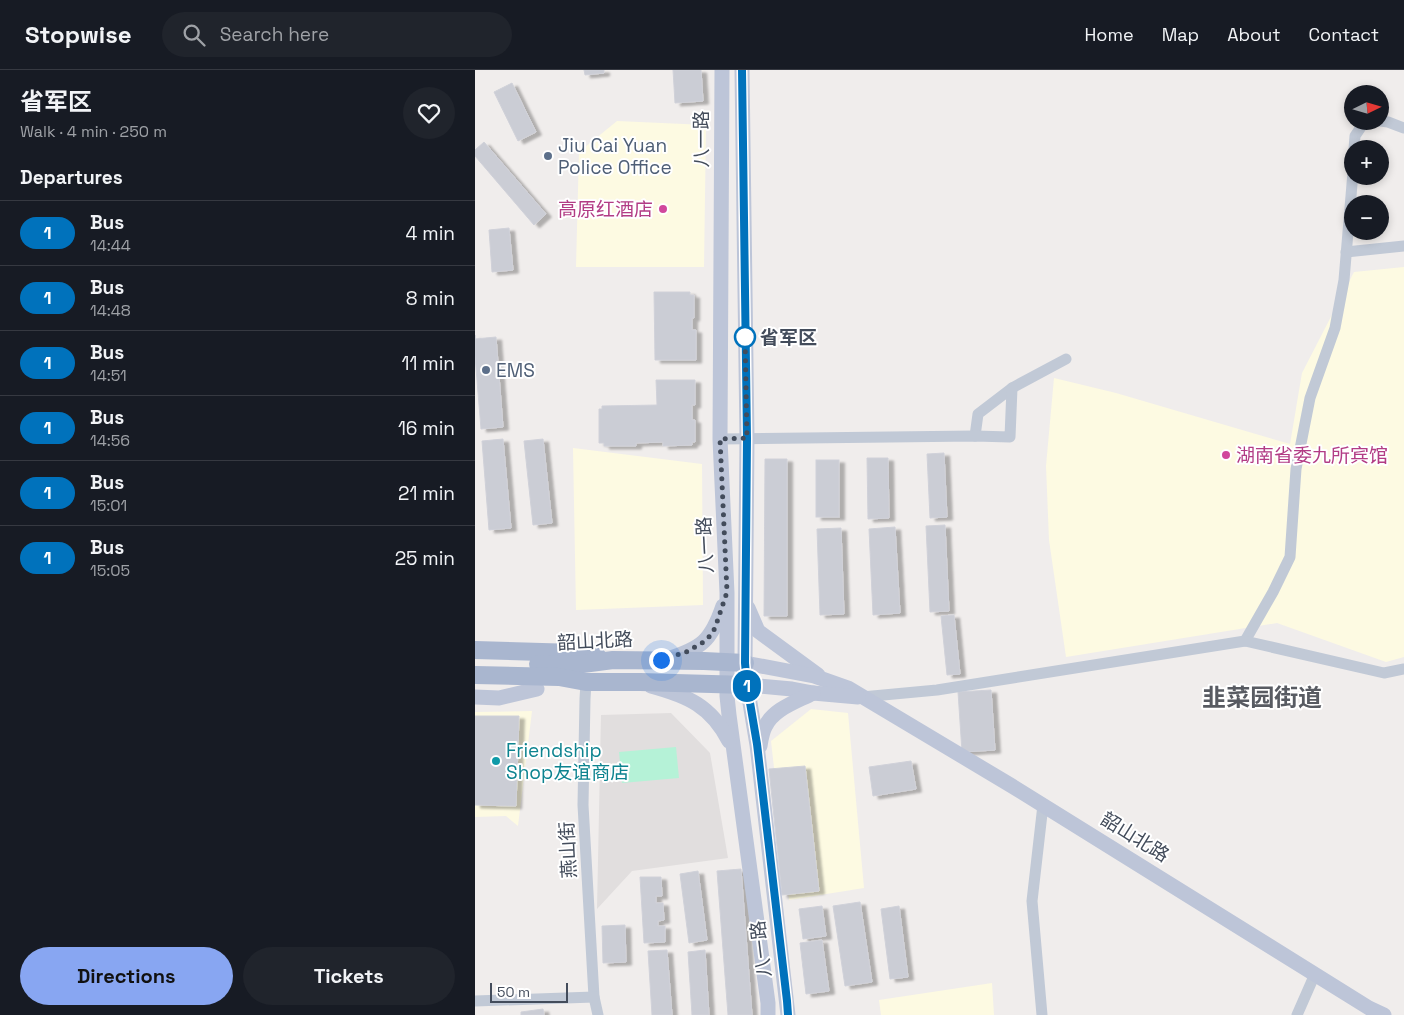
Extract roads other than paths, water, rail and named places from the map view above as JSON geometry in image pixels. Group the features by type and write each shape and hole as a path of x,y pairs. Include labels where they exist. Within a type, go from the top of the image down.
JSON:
{"main road":[{"name":"八一路","path":"722,70 720,439 727,592 736,662 747,685 758,753 788,1015"},
{"name":"八一路","path":"742,70 747,438 745,603 736,662 727,684 729,715 768,1003 768,1015"},
{"path":"661,660 686,652 710,636 715,628 727,592"},
{"path":"745,603 759,632 825,680"},
{"path":"480,649 577,653 613,660"},
{"name":"韶山北路","path":"475,663 575,665 613,660 736,662 814,676 848,688 1043,805 1369,1008 1384,1015"},
{"name":"韶山北路","path":"475,675 559,677 586,682 747,685 792,689 813,694 862,697"},
{"path":"475,687 558,689 586,682"},
{"path":"640,682 679,695 698,704 717,721 729,741 734,754"},
{"path":"475,698 499,698 537,688"},
{"path":"758,753 765,726 772,717 780,709 813,694"}],"street":[{"path":"1389,124 1404,128"},
{"path":"1245,641 1273,592 1290,557 1298,460 1310,398 1335,328 1344,280 1352,185"},
{"path":"1346,252 1404,246"},
{"path":"975,436 978,414 1012,388 1066,359"},
{"path":"720,439 1010,437 1012,388"},
{"path":"862,697 937,690 1245,641 1384,673 1404,669"},
{"name":"燕山街","path":"586,682 583,805 594,997 598,1015"},
{"path":"1042,1015 1032,901 1043,805"},
{"path":"1297,1015 1315,974"},
{"path":"475,1001 594,997"}],"place":[{"name":"Jiu Cai Yuan Police Office","path":"548,156"},
{"name":"高原红酒店","path":"663,209"},
{"name":"省军区","path":"745,337"},
{"name":"EMS","path":"486,370"},
{"name":"湖南省委九所宾馆","path":"1226,455"},
{"name":"Friendship Shop友谊商店","path":"496,761"}],"district":[{"name":"韭菜园街道","path":"1262,697"}]}
